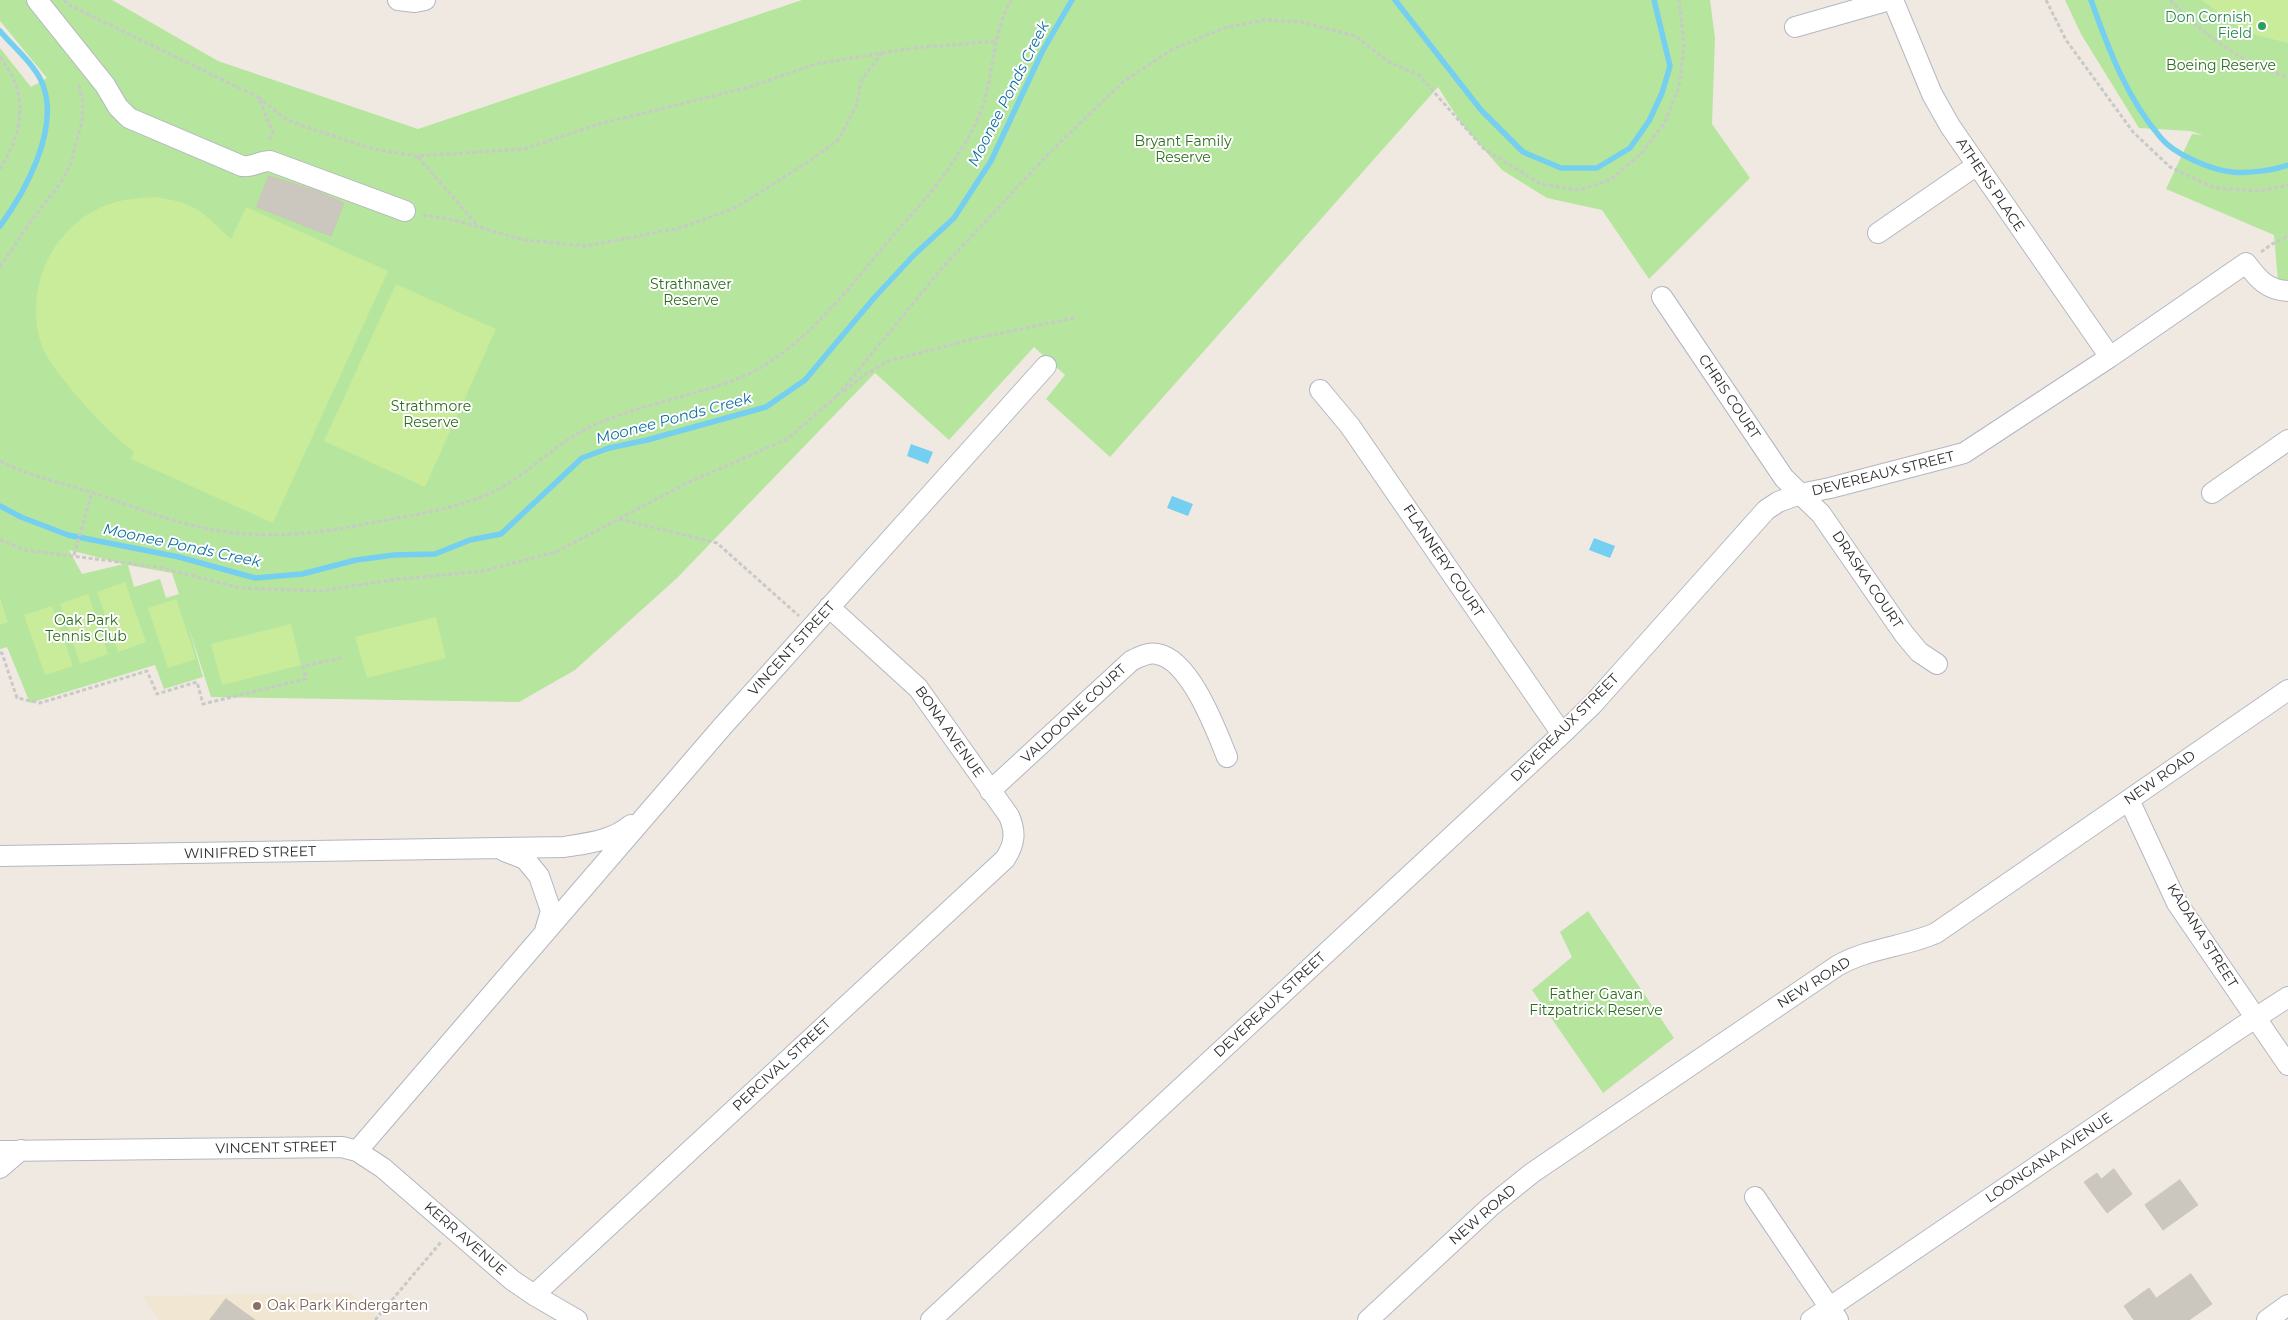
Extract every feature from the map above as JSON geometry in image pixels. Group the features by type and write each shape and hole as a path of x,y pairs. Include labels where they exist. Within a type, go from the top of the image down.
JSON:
{"street":[{"path":"37,0 105,85 118,107 129,118 242,166 270,161 405,211"},
{"path":"398,0 415,2 425,0"},
{"path":"1795,27 1891,0"},
{"name":"ATHENS PLACE","path":"1891,0 1932,94 1977,165 2110,357"},
{"path":"1878,233 1977,165"},
{"path":"2246,263 2259,280 2267,286 2277,291 2288,291"},
{"name":"DEVEREAUX STREET","path":"931,1320 1562,734 1593,704 1753,523 1778,502 1800,494 1964,453 2110,357 2246,263"},
{"name":"CHRIS COURT","path":"1662,297 1784,478 1800,494"},
{"name":"VINCENT STREET","path":"0,1151 327,1146 357,1151 829,607 1046,366"},
{"name":"FLANNERY COURT","path":"1320,390 1350,426 1562,734"},
{"path":"2212,493 2288,440"},
{"name":"DRASKA COURT","path":"1800,494 1821,514 1904,634 1919,652 1937,664"},
{"name":"BONA AVENUE","path":"829,607 918,688 1014,827"},
{"name":"VALDOONE COURT","path":"990,791 1131,661 1143,655 1155,653 1165,656 1174,663 1189,681 1212,718 1227,757"},
{"name":"NEW ROAD","path":"1368,1320 1491,1206 1532,1173 1837,966 1860,955 1936,933 2288,690"},
{"name":"KADANA STREET","path":"2129,800 2177,903 2288,1066"},
{"name":"WINIFRED STREET","path":"0,856 564,847 608,839 623,832 656,805"},
{"name":"PERCIVAL STREET","path":"534,1295 1005,858 1012,849 1014,827"},
{"name":"WINIFRED STREET","path":"500,849 525,859 539,876"},
{"name":"VINCENT STREET","path":"539,876 551,911 543,936"},
{"name":"LOONGANA AVENUE","path":"1810,1320 1833,1314 2255,1017 2288,997"},
{"path":"0,1168 21,1150"},
{"name":"KERR AVENUE","path":"357,1151 383,1168 512,1280 577,1320"},
{"path":"1755,1197 1833,1314"},
{"path":"2267,1320 2288,1305"}],"path":[{"path":"64,0 69,6 258,97 284,118 373,149 417,156 524,149 599,124 746,88 816,64 913,48 997,41"},
{"path":"0,462 28,474 92,492 162,517 199,527 267,535 316,534 408,517 485,496 501,488 569,439 590,427 739,378 779,354 814,326 844,294 935,187 976,123 984,102 1000,24 1011,0"},
{"path":"837,396 943,267 1051,151 1124,81 1173,49 1224,28 1264,20 1302,22 1355,36 1389,62 1418,75 1484,149 1541,184 1578,190 1610,180 1642,152 1665,122 1679,87 1684,45 1679,0"},
{"path":"2046,0 2066,40 2133,132 2170,166 2214,188 2259,191 2288,185"},
{"path":"2170,0 2210,36 2231,51 2273,73 2288,77"},
{"path":"405,211 454,220 524,240 586,246 680,228 735,208 811,160 838,139 857,104 861,81 882,53"},
{"path":"0,56 18,90 21,117 11,151 0,168"},
{"path":"0,267 31,221 60,184 70,165 78,139 83,102 75,74"},
{"path":"258,97 273,133"},
{"path":"417,156 479,227"},
{"path":"2246,263 2272,244 2288,236"},
{"path":"0,540 26,550 158,567 240,588 321,591 391,580 483,571 556,552 685,484 787,440 837,396 866,374 888,362 977,338 1074,318"},
{"path":"74,555 92,492"},
{"path":"619,520 717,543 799,616"},
{"path":"0,653 2,652 16,698 40,703 147,671 157,694 197,682 203,704 306,679 303,666 341,658"},
{"path":"375,1320 442,1242"}],"shaded area":[{"name":"Oak Park Kindergarten","path":"350,1293 376,1315 372,1320 159,1320 142,1296"}],"green space":[{"name":"Strathmore Reserve","path":"0,0 112,0 218,61 418,129 802,0 1710,0 1715,38 1712,124 1750,178 1649,279 1602,210 1547,198 1502,170 1461,123 1438,87 1110,457 1046,399 1065,375 1034,347 949,440 875,373 677,578 575,670 519,702 211,697 188,625 203,677 164,689 155,665 30,703 7,647 0,649 0,48 31,87 47,78 0,21","holes":["69,550 124,564 82,574","128,565 172,573 179,594 166,598 160,579 134,587"]},
{"name":"Boeing Reserve","path":"2065,0 2288,0 2288,281 2278,281 2274,235 2166,189 2192,134 2203,135 2190,131 2139,128 2081,34"},
{"name":"Don Cornish Field","path":"2201,0 2288,0 2288,43 2247,33"},
{"path":"155,197 181,202 198,210 231,239 246,207 388,271 273,523 131,459 134,451 111,432 83,403 57,371 42,346 37,325 36,304 39,283 46,263 57,244 71,228 87,215 107,205 137,198"},
{"path":"396,284 496,329 425,487 324,441"},
{"path":"125,582 146,642 118,652 97,592"},
{"name":"Oak Park Tennis Club","path":"88,594 108,654 80,664 60,604"},
{"path":"0,598 8,622 0,625"},
{"path":"176,599 196,659 168,668 148,608"},
{"path":"52,606 73,666 45,675 24,615"},
{"path":"436,617 446,658 367,678 355,637"},
{"path":"291,624 301,665 222,685 211,644"},
{"name":"Father Gavan Fitzpatrick Reserve","path":"1588,911 1674,1038 1603,1093 1532,990 1572,957 1560,932"}],"water":[{"path":"911,444 933,452 928,464 907,456"},
{"path":"1172,496 1193,504 1188,516 1167,508"},
{"path":"1594,538 1615,546 1610,558 1589,550"}],"building":[{"path":"269,176 317,191 344,203 331,236 257,207"},
{"path":"2114,1169 2132,1194 2107,1213 2084,1182 2097,1173 2101,1179"},
{"path":"2180,1180 2198,1205 2163,1230 2145,1205"},
{"path":"2191,1274 2212,1304 2189,1320 2134,1320 2124,1306 2149,1288 2156,1298"},
{"name":"Oak Park Kindergarten","path":"226,1299 255,1320 210,1320"}],"waterway":[{"name":"Moonee Ponds Creek","path":"0,506 21,517 68,535 179,557 255,578 302,574 356,560 394,555 435,554 470,540 501,534 582,458 609,448 647,440 766,407 805,380 874,298 914,255 954,218 991,161 1042,52 1072,0"},
{"name":"Moonee Ponds Creek","path":"1395,0 1481,110 1523,152 1561,168 1597,168 1630,148 1649,121 1662,93 1670,66 1654,0"},
{"name":"Moonee Ponds Creek","path":"2091,0 2104,36 2128,90 2149,123 2167,144 2194,160 2223,171 2253,172 2288,165"},
{"name":"Moonee Ponds Creek","path":"0,31 37,73 44,88 47,105 47,123 37,161 29,179 0,226"}],"place":[{"name":"Don Cornish Field","path":"2262,26"},
{"name":"Oak Park Kindergarten","path":"257,1306"}],"park label":[{"name":"Bryant Family Reserve","path":"1183,150"},
{"name":"Strathnaver Reserve","path":"691,294"}]}
